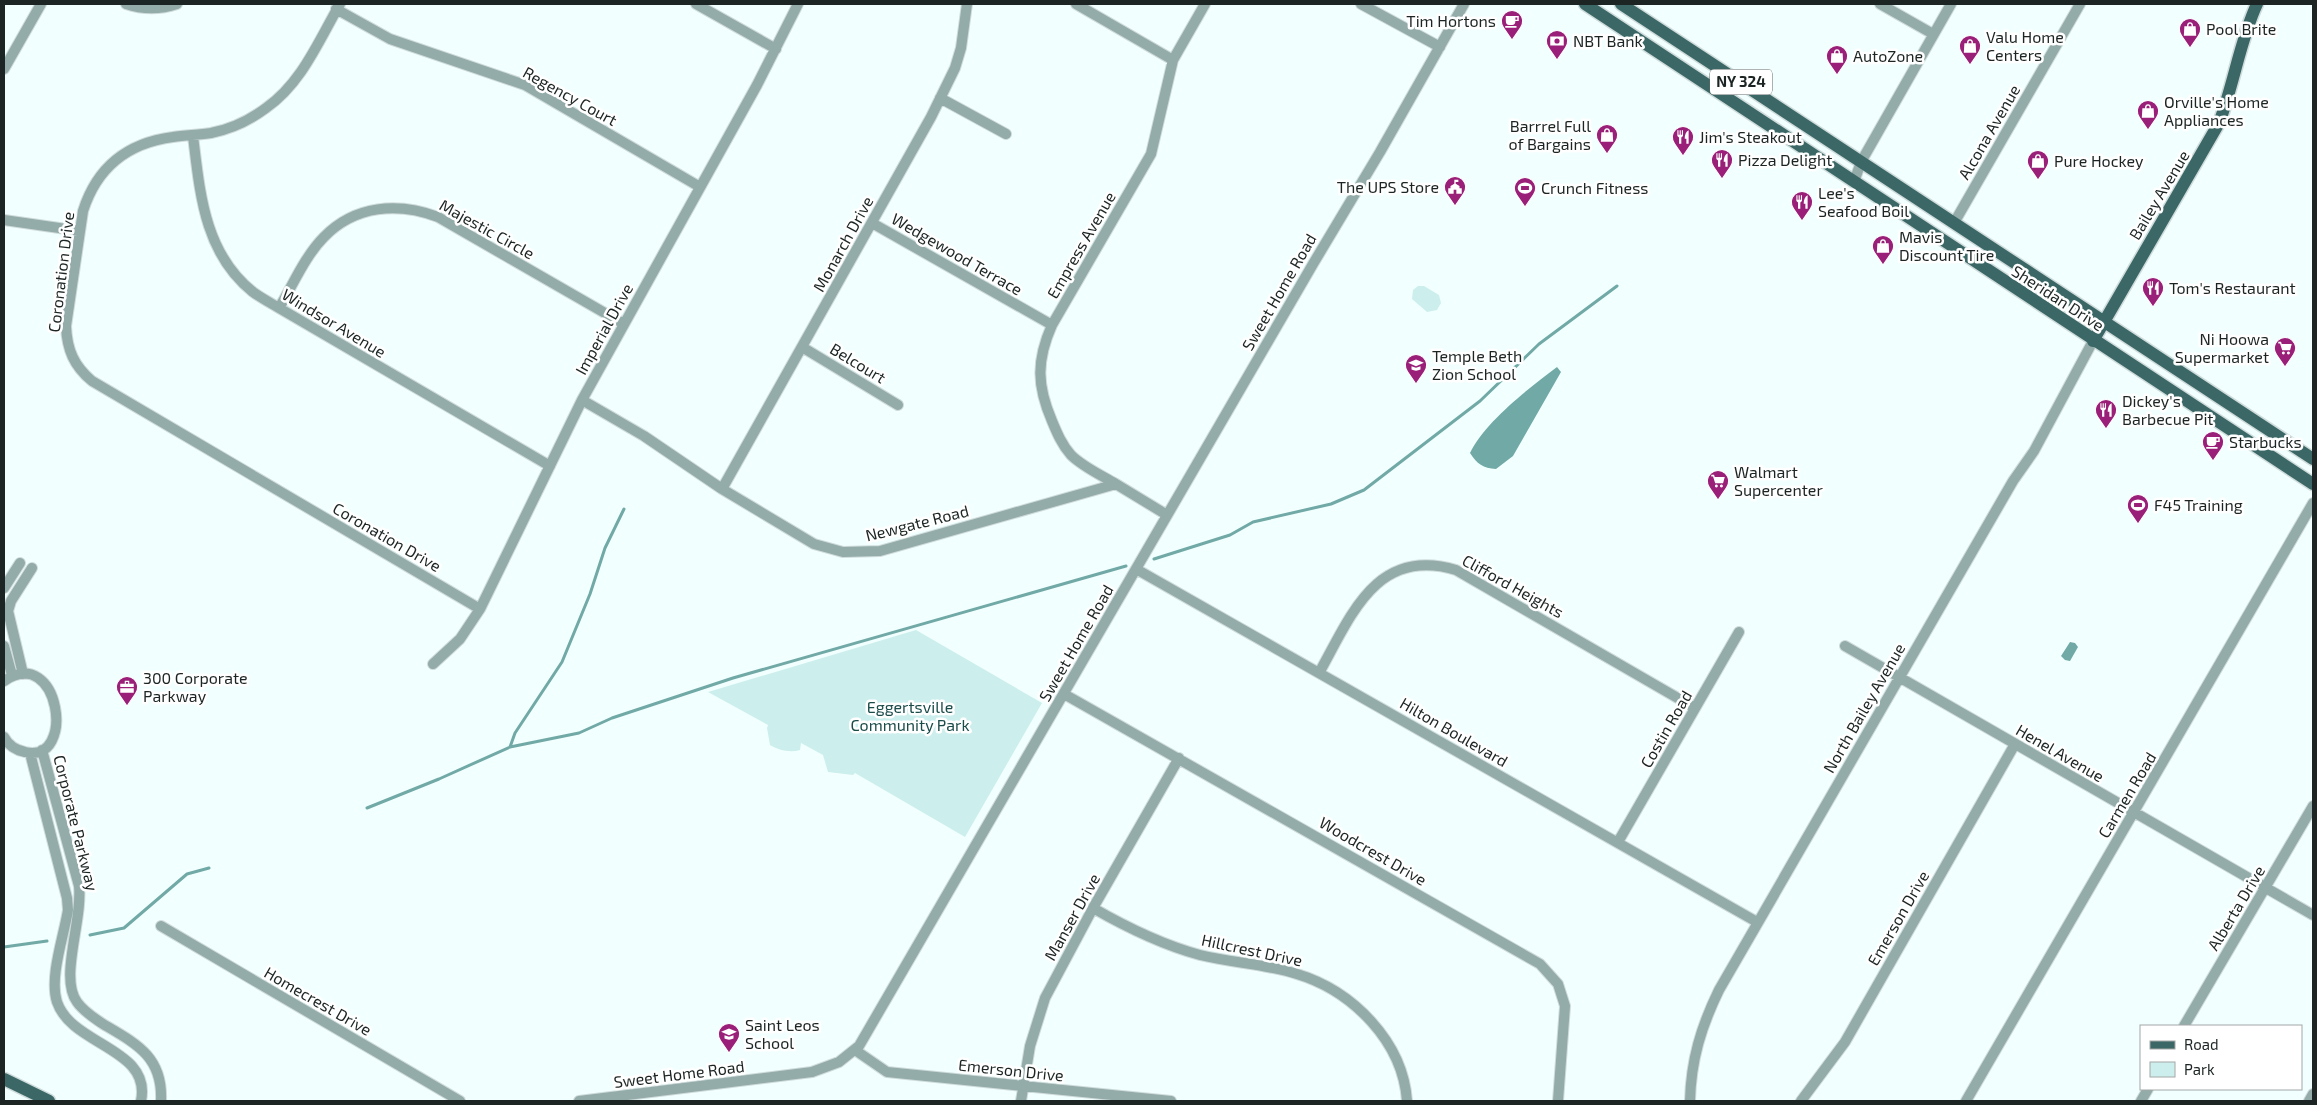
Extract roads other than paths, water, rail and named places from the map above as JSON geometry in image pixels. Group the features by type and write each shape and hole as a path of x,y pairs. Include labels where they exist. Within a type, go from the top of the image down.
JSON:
{"main road":[{"name":"Sheridan Drive","path":"1585,4 2313,484"},
{"name":"Sheridan Drive","path":"1621,4 2313,459"},
{"name":"Bailey Avenue","path":"2094,341 2219,123 2233,85 2245,37 2257,4"},
{"path":"4,1079 49,1101"}],"street":[{"path":"4,69 41,4"},
{"path":"126,4 146,9 156,9 177,4"},
{"path":"696,4 776,49"},
{"name":"Imperial Drive","path":"433,664 460,639 480,609 582,400 776,49 798,4"},
{"name":"Monarch Drive","path":"722,489 940,98 955,68 961,48 967,4"},
{"path":"1076,4 1173,60"},
{"name":"Empress Avenue","path":"1116,484 1082,464 1071,455 1056,433 1042,398 1041,363 1046,339 1052,325 1151,154 1173,60 1205,4"},
{"path":"1361,4 1440,47"},
{"name":"Sweet Home Road","path":"579,1101 812,1072 833,1065 855,1050 862,1041 1464,4"},
{"path":"1880,4 1934,34"},
{"path":"1854,182 1861,162 1951,4"},
{"name":"Alcona Avenue","path":"1954,223 2080,4"},
{"name":"Coronation Drive","path":"338,7 301,72 278,98 250,119 232,127 193,136 175,136 150,142 126,152 102,172 88,196 80,231 66,326 69,351 82,372 92,381 480,609"},
{"name":"Regency Court","path":"338,7 390,38 525,85 700,187"},
{"path":"940,98 1006,134"},
{"name":"Windsor Avenue","path":"193,136 202,201 212,239 222,256 243,283 254,293 550,466"},
{"name":"Majestic Circle","path":"280,308 313,250 334,228 361,213 374,209 400,207 422,211 438,217 624,324"},
{"path":"4,220 80,231"},
{"name":"Wedgewood Terrace","path":"872,223 1052,325"},
{"name":"North Bailey Avenue","path":"1690,1101 1691,1072 1700,1031 1719,990 2014,481 2034,451 2094,341"},
{"name":"Belcourt","path":"802,347 898,405"},
{"name":"Newgate Road","path":"582,400 644,436 722,489 814,544 836,550 863,553 897,547 1116,484"},
{"path":"1116,484 1167,515"},
{"name":"Carmen Road","path":"1966,1101 2102,865 2135,813 2313,503"},
{"path":"4,588 20,563"},
{"name":"Clifford Heights","path":"1319,673 1368,590 1388,575 1403,569 1433,565 1456,570 1696,708"},
{"path":"4,646 8,678 23,674 8,611 11,601 32,568"},
{"name":"Hilton Boulevard","path":"1136,569 1757,922"},
{"name":"Costin Road","path":"1618,842 1739,632"},
{"name":"Henel Avenue","path":"1845,646 2313,915"},
{"name":"Corporate Parkway","path":"4,737 10,745 30,753 42,750 53,737 58,726 47,687 33,676 23,674"},
{"name":"Woodcrest Drive","path":"1064,694 1540,964 1551,974 1562,994 1565,1006 1558,1101"},
{"name":"Emerson Drive","path":"1800,1101 1845,1042 2015,744"},
{"name":"Corporate Parkway","path":"42,750 79,886 80,914 69,974 72,996 87,1014 128,1038 149,1056 159,1076 161,1101"},
{"name":"Corporate Parkway","path":"30,753 67,898 68,910 55,983 55,994 61,1010 73,1026 123,1057 135,1068 142,1084 141,1101"},
{"name":"Manser Drive","path":"1021,1101 1030,1046 1045,998 1093,908 1179,758"},
{"name":"Alberta Drive","path":"2185,1025 2313,806"},
{"name":"Hillcrest Drive","path":"1093,908 1134,929 1198,954 1297,974 1328,988 1356,1007 1390,1045 1402,1070 1407,1101"},
{"name":"Homecrest Drive","path":"161,926 460,1101"},
{"path":"61,946 74,949"},
{"name":"Emerson Drive","path":"855,1050 887,1072 1171,1101"},
{"path":"2141,1101 2147,1090"},
{"path":"2309,1101 2313,1094"}],"waterway":[{"path":"1154,559 1230,535 1253,522 1331,504 1364,490 1480,401 1539,344 1617,286"},
{"path":"510,747 515,733 562,662 590,594 605,548 624,509"},
{"path":"367,808 439,779 510,747 579,733 612,718 733,678 1126,566"},
{"path":"90,935 124,928 187,874 209,868"},
{"path":"4,947 47,941"}],"place":[{"name":"Tim Hortons","path":"1512,40"},
{"name":"Pool Brite","path":"2190,48"},
{"name":"NBT Bank","path":"1557,60"},
{"name":"Valu Home Centers","path":"1970,65"},
{"name":"AutoZone","path":"1837,75"},
{"name":"Orville's Home Appliances","path":"2148,130"},
{"name":"Barrrel Full of Bargains","path":"1607,154"},
{"name":"Jim's Steakout","path":"1683,156"},
{"name":"Pizza Delight","path":"1722,179"},
{"name":"Pure Hockey","path":"2038,180"},
{"name":"The UPS Store","path":"1455,206"},
{"name":"Crunch Fitness","path":"1525,207"},
{"name":"Lee's Seafood Boil","path":"1802,221"},
{"name":"Mavis Discount Tire","path":"1883,265"},
{"name":"Tom's Restaurant","path":"2153,307"},
{"name":"Ni Hoowa Supermarket","path":"2285,367"},
{"name":"Temple Beth Zion School","path":"1416,384"},
{"name":"Dickey's Barbecue Pit","path":"2106,429"},
{"name":"Starbucks","path":"2213,461"},
{"name":"Walmart Supercenter","path":"1718,500"},
{"name":"F45 Training","path":"2138,524"},
{"name":"300 Corporate Parkway","path":"127,706"},
{"name":"Saint Leos School","path":"729,1053"}],"park label":[{"name":"Eggertsville Community Park","path":"910,716"}]}
